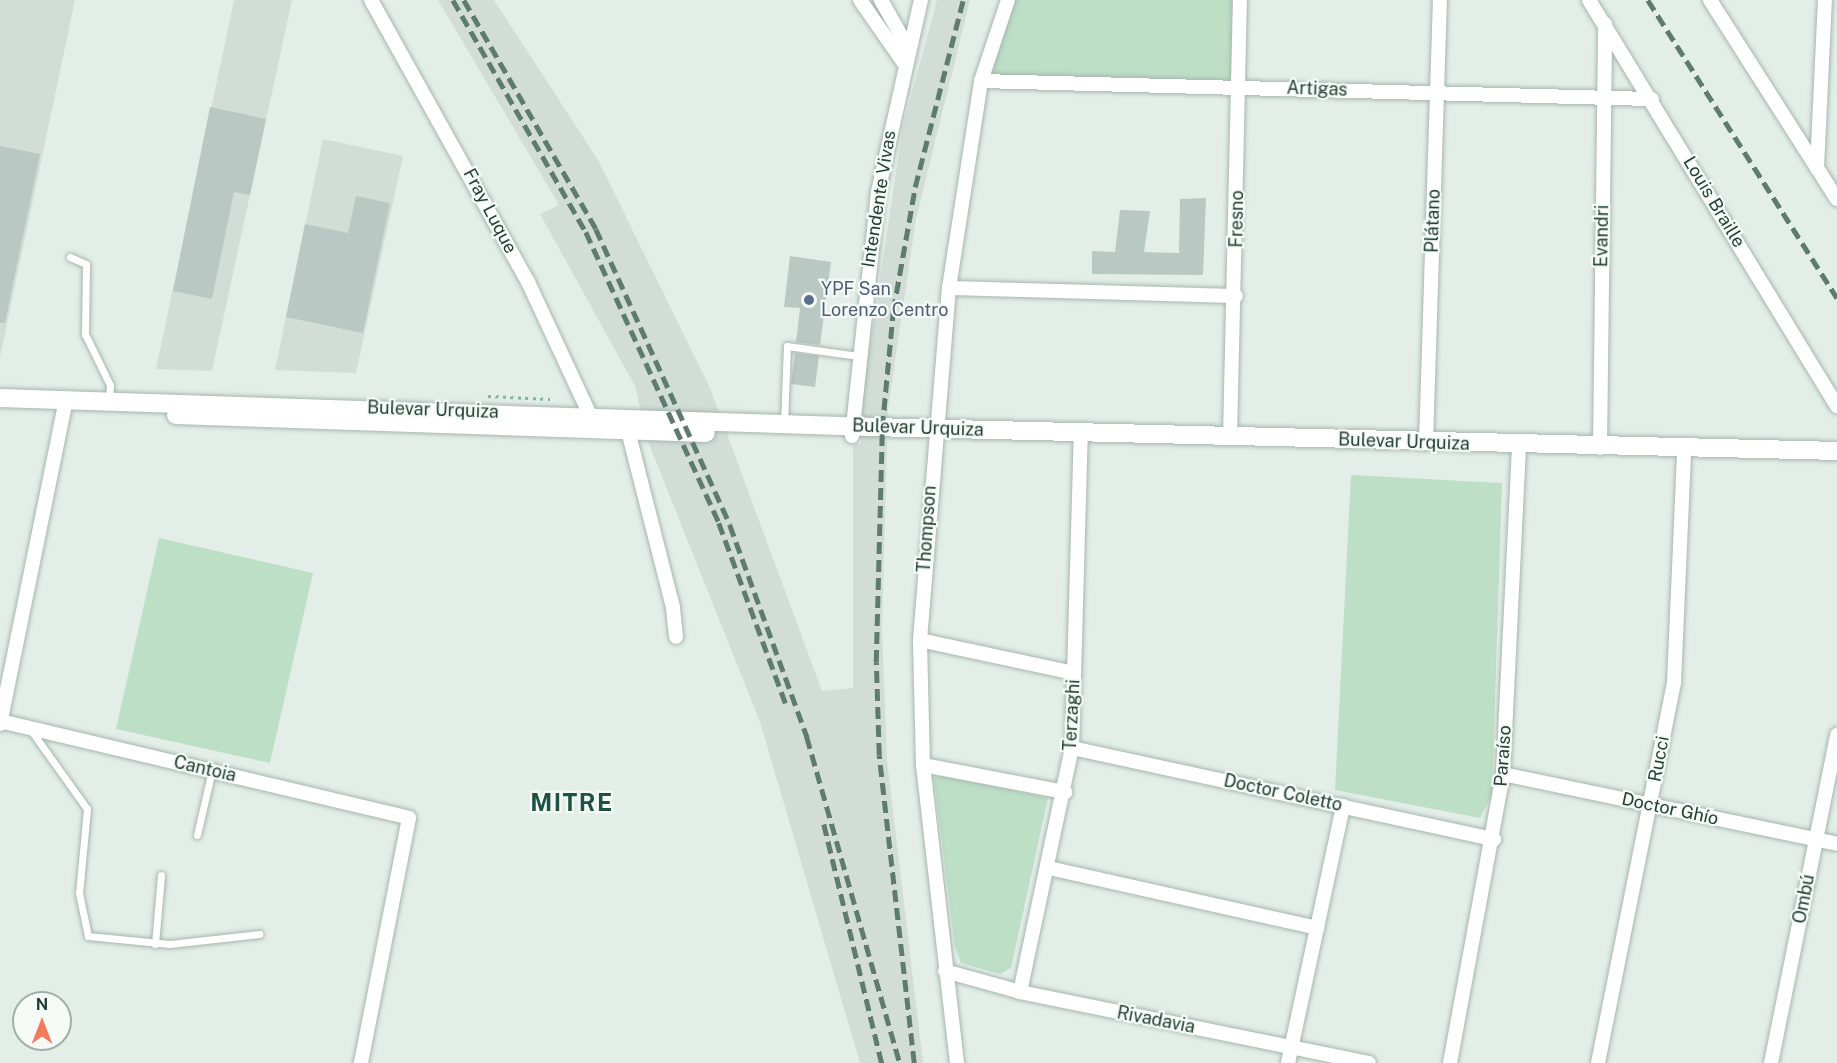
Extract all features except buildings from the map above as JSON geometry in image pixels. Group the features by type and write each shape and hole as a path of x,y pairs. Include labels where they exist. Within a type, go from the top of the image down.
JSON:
{"main road":[{"name":"Bulevar Urquiza","path":"0,398 64,406 626,422 934,434 1684,454 1837,451"},
{"name":"Bulevar Urquiza","path":"0,410 109,401 594,421"},
{"name":"Bulevar Urquiza","path":"626,422 784,423 852,431"},
{"name":"Bulevar Urquiza","path":"1081,438 1230,437 1426,443 1519,450 1600,448 1837,464"}],"street":[{"name":"Fray Luque","path":"371,0 528,282 594,421"},
{"path":"860,0 904,63"},
{"path":"881,0 907,46"},
{"name":"Intendente Vivas","path":"852,431 858,356 878,192 907,46 921,0"},
{"name":"Thompson","path":"957,1063 923,765 920,640 934,434 949,288 981,81 1008,0"},
{"name":"Fresno","path":"1230,437 1236,296 1240,0"},
{"name":"Plátano","path":"1426,443 1440,0"},
{"name":"Louis Braille","path":"1589,0 1652,99 1837,406"},
{"path":"1710,0 1837,199"},
{"path":"1817,168 1825,0"},
{"name":"Evandri","path":"1600,448 1605,24"},
{"name":"Artigas","path":"981,81 1652,99"},
{"path":"949,288 1236,296"},
{"path":"0,722 64,406"},
{"path":"626,422 673,608 676,637"},
{"name":"Terzaghi","path":"1020,992 1049,868 1072,748 1081,438"},
{"name":"Paraíso","path":"1450,1063 1494,839 1503,774 1519,450"},
{"name":"Rucci","path":"1598,1063 1674,683 1684,454"},
{"path":"920,640 1074,673"},
{"name":"Cantoia","path":"0,722 409,818 361,1063"},
{"name":"Ombú","path":"1772,1063 1837,735"},
{"name":"Doctor Coletto","path":"1072,748 1494,839"},
{"path":"923,765 1065,792"},
{"name":"Doctor Ghío","path":"1503,774 1837,844"},
{"path":"1288,1063 1343,806"},
{"path":"1049,868 1317,928"},
{"name":"Rivadavia","path":"945,971 1020,992 1370,1063"}],"lane":[{"path":"70,257 86,264 85,334 110,386 109,401"},
{"path":"784,423 787,346 858,356"},
{"path":"28,727 87,809 79,893 88,936 155,944 259,934"},
{"path":"197,835 212,770"},
{"path":"155,944 161,875"}],"shaded area":[{"path":"0,0 75,0 0,357"},
{"path":"234,0 292,0 212,371 156,369"},
{"path":"438,0 494,0 598,160 710,388 822,691 853,688 853,444 861,444 862,399 903,126 937,0 970,0 916,219 888,408 882,629 887,760 923,1063 860,1063 760,722 647,439 635,386 540,214 559,205"},
{"path":"323,139 403,156 356,373 275,370"}],"green space":[{"path":"1008,0 1240,0 1239,87 981,81"},
{"path":"1351,475 1502,483 1492,794 1480,818 1335,790"},
{"path":"159,538 313,573 270,763 116,729"},
{"path":"942,775 1048,798 1011,968 1000,974 961,963 955,947 934,778"}],"railway":[{"path":"453,0 586,232 719,523 786,704"},
{"path":"464,0 596,229 730,525 807,737 900,1063"},
{"path":"914,1063 879,755 876,662 882,428 893,311 915,187 963,0"},
{"path":"1648,0 1837,298"},
{"path":"824,824 882,1063"}],"place":[{"name":"YPF San Lorenzo Centro","path":"809,300"}],"district":[{"name":"MITRE","path":"572,803"}]}
